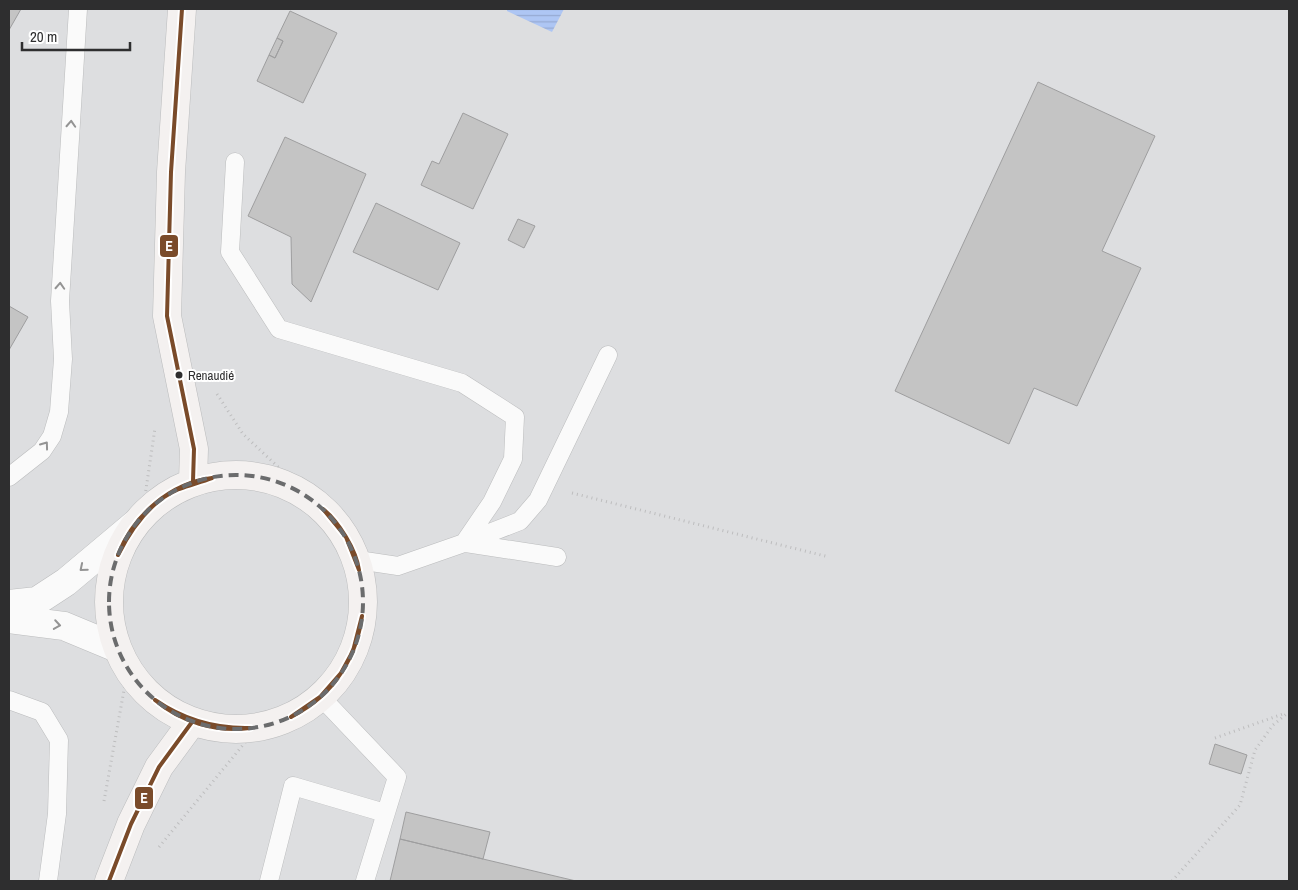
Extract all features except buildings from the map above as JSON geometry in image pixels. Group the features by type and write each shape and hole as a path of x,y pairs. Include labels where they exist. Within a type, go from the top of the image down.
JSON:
{"main road":[{"path":"182,9 171,172 167,316 194,449 193,481"},
{"path":"231,474 270,478 308,495 338,523 358,560 364,597 360,634 345,668 321,697 291,717 257,728 221,729 192,722 165,708 142,689 122,658 108,606 115,563 134,525 159,500 193,481 231,474"},
{"path":"109,881 130,824 159,767 192,722"}],"street":[{"path":"9,604 37,601 66,582 134,525"},
{"path":"9,619 64,626 122,658"}],"lane":[{"path":"9,477 42,451 52,436 59,412 64,360 60,301 78,9"},
{"path":"235,162 230,252 280,329 462,383 515,417 513,459 492,502 464,543"},
{"path":"358,560 398,566 520,521 538,500 545,487 608,355"},
{"path":"464,543 557,557"},
{"path":"321,697 397,777 365,881"},
{"path":"9,700 42,712 59,740 57,814 48,881"},
{"path":"269,881 293,786 385,813"}],"path":[{"path":"545,487 829,557"},
{"path":"102,810 122,658"},
{"path":"1216,738 1288,712"},
{"path":"1172,881 1240,805 1255,750 1273,725 1288,712"},
{"path":"154,854 257,728"}],"highlighted area":[{"path":"231,474 270,478 308,495 338,523 358,560 364,597 360,634 345,668 321,697 291,717 257,728 221,729 192,722 165,708 142,689 117,648 108,606 115,563 134,525 159,500 193,481"}],"water":[{"path":"507,9 564,9 552,32 507,11"}],"transit line":[{"name":"E","path":"182,9 171,172 167,316 194,449 193,481"},
{"name":"E","path":"118,555 133,527 155,504 168,494 182,487 212,478"},
{"name":"E","path":"118,555 135,526 150,508 179,489 212,478"},
{"name":"E","path":"323,509 335,521 346,537 359,570"},
{"name":"E","path":"323,509 346,537 359,570"},
{"name":"E","path":"341,673 353,651 362,616"},
{"name":"E","path":"341,673 355,646 362,616"},
{"name":"E","path":"291,717 320,697 341,673"},
{"name":"E","path":"291,717 319,698 341,673"},
{"name":"E","path":"155,700 177,713 200,722 224,727 250,728"},
{"name":"E","path":"155,700 165,708 199,724 211,727 250,728"},
{"name":"E","path":"109,881 131,824 159,767 192,722"}],"place":[{"name":"Renaudié","path":"179,375"}]}
